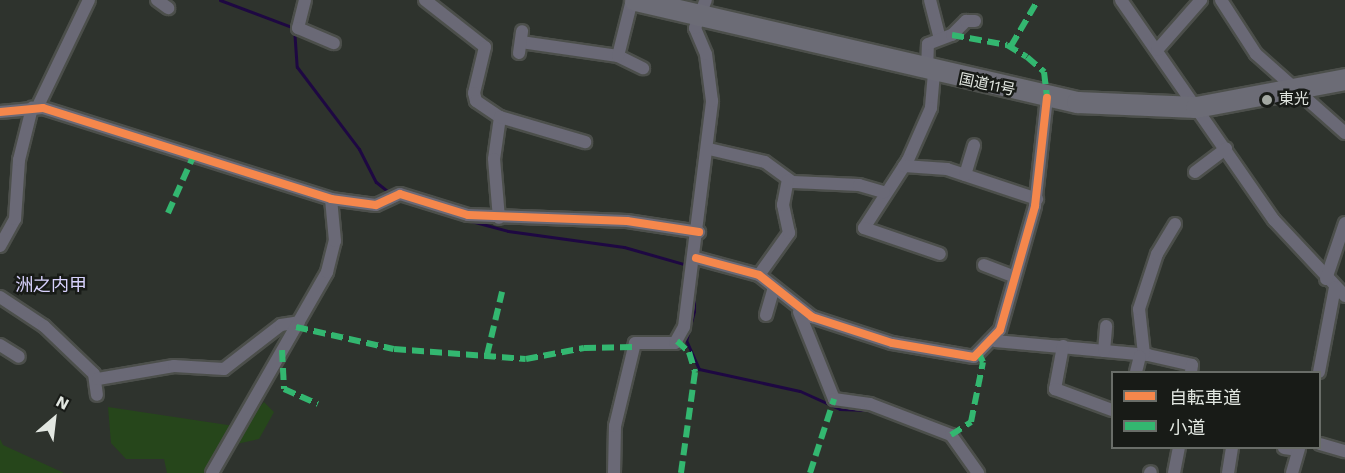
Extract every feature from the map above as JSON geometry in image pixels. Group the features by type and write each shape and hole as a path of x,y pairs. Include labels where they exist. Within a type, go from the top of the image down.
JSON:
{"highway":[{"name":"国道11号","path":"633,0 702,8 931,72 1047,98 1123,107 1196,107 1296,91 1345,80"}],"street":[{"path":"0,246 15,219 19,160 34,108 89,0"},
{"path":"157,0 168,8"},
{"path":"305,0 298,28 334,43"},
{"path":"425,0 485,47 474,93 476,102 500,117 585,142"},
{"path":"618,56 633,0"},
{"path":"930,0 940,39"},
{"path":"1121,0 1274,220 1345,296"},
{"path":"1157,50 1201,0"},
{"path":"1221,0 1247,44 1296,91 1345,133"},
{"path":"614,473 615,426 635,343 680,339 696,258 709,149 712,84 695,28 702,8"},
{"path":"940,254 864,228 884,192 904,166 931,108 928,44 940,39 966,21 975,21"},
{"path":"521,42 573,55 618,56 643,69"},
{"path":"799,312 892,343 962,357 974,357 994,340 1037,199 1047,98"},
{"path":"0,112 34,108 331,200 376,205 400,194 468,215 499,218 627,221 699,232"},
{"path":"499,218 494,159 500,117"},
{"path":"965,175 974,145"},
{"path":"709,149 765,162 788,180 884,192"},
{"path":"1195,172 1226,149"},
{"path":"904,166 965,175 1037,199"},
{"path":"759,275 789,233 783,205 788,180"},
{"path":"212,473 299,322 333,257 331,200"},
{"path":"1319,371 1331,283 1345,223"},
{"path":"1136,371 1142,355 1139,309 1156,254 1175,224"},
{"path":"696,258 759,275 799,312 834,399 870,404 951,435 978,473"},
{"path":"984,265 1013,276"},
{"path":"766,315 774,287"},
{"path":"0,297 44,326 98,380 97,394"},
{"path":"98,380 174,366 224,369 280,325 299,322"},
{"path":"1104,351 1106,326"},
{"path":"994,340 1142,355 1192,365 1191,371"},
{"path":"0,345 18,357"},
{"path":"1064,346 1055,389 1111,409"},
{"path":"1321,444 1345,452"},
{"path":"1174,473 1179,449"},
{"path":"1228,473 1232,449"},
{"path":"1292,473 1299,449"}],"green space":[{"path":"264,402 274,412 259,439 218,448 205,469 216,473 167,473 164,459 126,459 111,443 108,407 241,427"},
{"path":"0,439 3,445 64,473 0,473"}],"waterway":[{"path":"220,0 294,28 297,67 359,149 376,182 391,194"},
{"path":"471,221 508,231 624,247 687,265"},
{"path":"694,271 694,311 686,340 699,369 800,391 840,409 868,410 922,430"}],"marked path":[{"path":"1011,46 1038,0"},
{"path":"952,35 1007,45 1027,57 1044,72 1047,98"},
{"path":"168,213 193,157"},
{"path":"487,355 502,292"},
{"path":"296,327 394,349 526,359 584,348 634,347"},
{"path":"677,341 689,352 695,372 681,473"},
{"path":"282,350 284,389 318,404"},
{"path":"951,435 971,422 983,362 979,354"},
{"path":"810,473 834,399"}],"cycle path":[{"path":"696,258 759,275 812,317 892,343 974,357 1000,330 1035,206 1047,98"},
{"path":"0,112 43,108 331,199 376,205 400,194 468,215 627,221 699,232"}],"place":[{"name":"東光","path":"1267,100"}],"district":[{"name":"洲之内甲","path":"51,285"}]}
